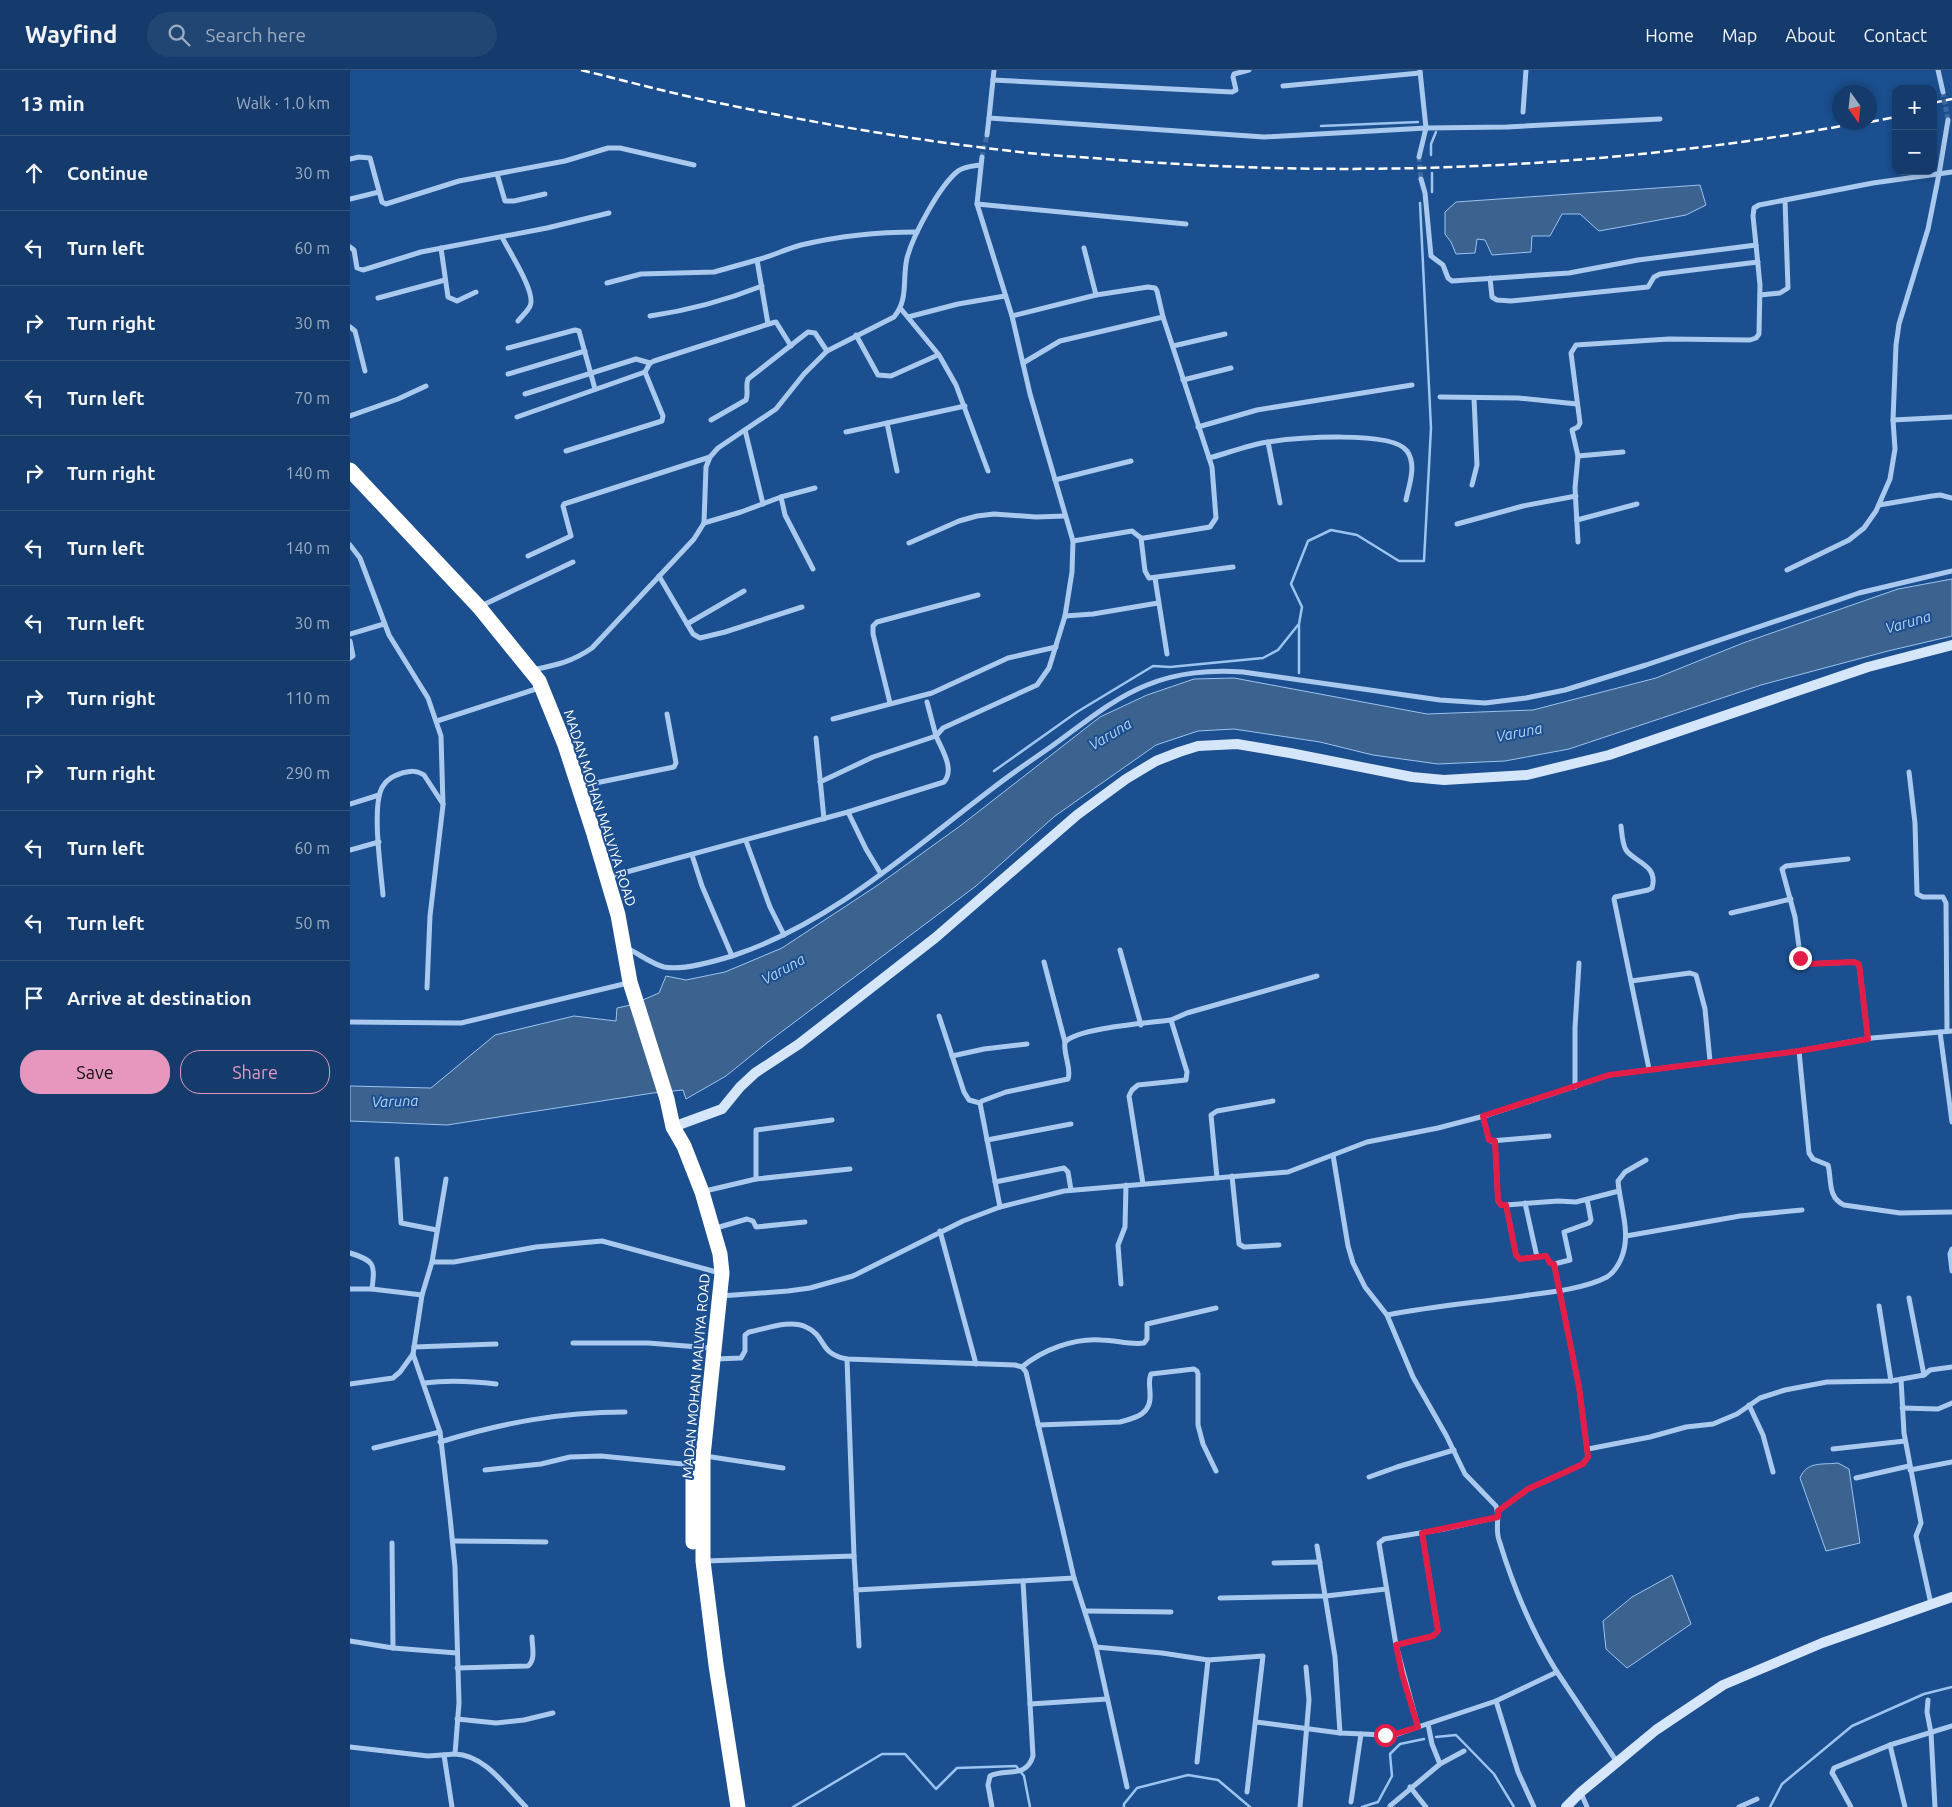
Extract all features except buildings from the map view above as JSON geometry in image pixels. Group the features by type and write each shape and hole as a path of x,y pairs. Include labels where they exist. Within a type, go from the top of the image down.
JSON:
{"highway":[{"name":"MADAN MOHAN MALVIYA ROAD","path":"350,470 478,607 532,670 542,688 565,745 607,877 625,946 630,982 667,1099 678,1149 697,1197 718,1272 720,1296 711,1352"},
{"name":"MADAN MOHAN MALVIYA ROAD","path":"675,1130 684,1146 702,1192 720,1254 698,1461 693,1555 709,1677 731,1807"},
{"name":"MADAN MOHAN MALVIYA ROAD","path":"698,1461 703,1561 716,1665 738,1807"}],"street":[{"path":"987,135 994,70"},
{"path":"993,80 1232,92 1236,90 1234,74 1249,70"},
{"path":"1523,112 1526,70"},
{"path":"1938,70 1943,92"},
{"path":"1283,86 1420,72 1426,128 1419,157"},
{"path":"989,118 1264,137 1426,128 1507,127 1660,119"},
{"path":"1786,570 1849,540 1864,528 1879,505 1890,480 1894,462 1893,420 1896,345 1899,324 1928,229 1948,120"},
{"path":"350,159 359,157 370,158 382,202 386,204 459,181 565,160 611,148 620,148 694,164"},
{"path":"820,782 873,757 936,736 943,728 1038,685 1049,668 1065,616 1072,572 1072,541 1030,394 1012,316 977,204 982,157"},
{"path":"532,670 578,658 592,648 694,539 704,523 706,466 710,457 718,448 776,409 814,362 827,351 894,317 901,309 904,300 904,273 913,239 947,182 966,166 980,165"},
{"path":"1578,542 1576,496 1578,456 1572,430 1578,427 1580,423 1571,352 1576,345 1670,339 1750,340 1756,338 1759,334 1760,295 1753,216 1754,208 1874,182 1952,172"},
{"path":"498,174 505,201 514,201 545,194"},
{"path":"1421,179 1425,193 1431,256 1443,265 1448,278 1452,281 1569,274 1638,260 1756,244"},
{"path":"350,199 379,192"},
{"path":"1760,295 1780,293 1788,288 1785,200"},
{"path":"977,204 1186,224"},
{"path":"350,247 354,250 357,268 362,270 441,248 547,228 610,213"},
{"path":"607,282 641,274 714,272 799,246 841,237 886,232 917,232"},
{"path":"502,237 531,294 531,305 518,321"},
{"path":"441,248 448,297 453,300 461,300 476,292"},
{"path":"1084,248 1096,295"},
{"path":"757,260 768,324"},
{"path":"1490,278 1492,297 1496,300 1518,301 1648,287 1654,277 1660,274 1758,262"},
{"path":"378,298 445,280"},
{"path":"650,316 691,310 730,299 762,286"},
{"path":"1012,316 1096,295 1148,287 1155,288 1157,291 1163,317 1212,467 1216,518 1213,524 1206,529 1141,538"},
{"path":"908,317 958,304 1005,296"},
{"path":"901,309 938,355 956,384 988,471"},
{"path":"1023,363 1060,341 1163,317"},
{"path":"525,394 636,359 650,362 776,322 791,346"},
{"path":"350,327 356,332 366,371"},
{"path":"508,348 575,330 581,334 595,389"},
{"path":"712,420 746,400 748,379 811,332 815,332 827,351"},
{"path":"1173,346 1225,334"},
{"path":"856,335 878,375 891,376 938,355"},
{"path":"508,374 585,351"},
{"path":"517,417 645,372 650,362"},
{"path":"1183,380 1232,368"},
{"path":"566,451 662,421 663,416 645,372"},
{"path":"1198,427 1257,410 1412,385"},
{"path":"350,416 398,399 426,386"},
{"path":"1440,397 1518,398 1577,404"},
{"path":"1472,486 1477,465 1474,398"},
{"path":"846,432 965,406"},
{"path":"1893,420 1952,417"},
{"path":"887,423 897,471"},
{"path":"745,430 763,504"},
{"path":"1209,458 1268,442 1348,437 1380,439 1406,449 1412,464 1406,500"},
{"path":"1268,442 1280,503"},
{"path":"1578,456 1623,452"},
{"path":"528,556 571,536 564,504 710,457"},
{"path":"1055,480 1131,461"},
{"path":"704,523 763,504 781,496 815,488"},
{"path":"781,496 785,515 813,569"},
{"path":"1457,524 1522,506 1576,496"},
{"path":"1879,505 1932,496 1952,498"},
{"path":"1577,520 1637,504"},
{"path":"909,543 959,521 977,516 994,514 1036,517 1065,516"},
{"path":"1072,541 1135,532 1141,538 1147,577 1154,578 1232,567"},
{"path":"350,545 360,558 384,624 428,698 437,721 440,736 443,805 430,916 427,988"},
{"path":"478,607 573,562"},
{"path":"625,946 663,967 692,966 753,949 784,935 821,914 881,874 994,787 1122,696 1148,684 1178,675 1211,670 1243,672 1440,700 1485,703 1518,699 1565,690 1637,668 1859,593 1952,571"},
{"path":"659,576 693,634 700,638 725,632 802,607"},
{"path":"1154,578 1167,654"},
{"path":"687,624 744,591"},
{"path":"890,703 873,626 877,622 978,595"},
{"path":"1065,616 1092,614 1158,603"},
{"path":"350,634 384,624"},
{"path":"350,641 353,656 350,658"},
{"path":"675,1130 722,1110 740,1087 755,1073 800,1044 935,938 1076,815 1126,779 1156,761 1179,752 1216,744 1237,744 1412,778 1444,780 1527,775 1609,755 1868,667 1952,645"},
{"path":"833,719 932,693 1008,658 1056,647"},
{"path":"437,721 542,688"},
{"path":"607,877 746,841 944,782 949,776 950,770 936,736 927,702"},
{"path":"579,787 674,767 676,763 667,714"},
{"path":"816,738 824,819"},
{"path":"383,894 377,812 382,786 390,778 412,771 420,772 424,775 443,805"},
{"path":"720,1296 810,1288 853,1276 963,1221 1000,1207 1071,1190 1288,1172 1367,1142 1438,1128 1483,1116 1609,1075 1799,1051 1868,1039 1949,1031 1946,903 1943,897 1923,897 1917,894 1915,823 1909,772"},
{"path":"350,804 379,795"},
{"path":"848,812 881,874"},
{"path":"1621,826 1625,848 1629,854 1648,867 1653,884 1648,890 1614,899 1649,1069"},
{"path":"746,841 770,907 784,935"},
{"path":"350,850 379,842"},
{"path":"692,856 702,886 732,956"},
{"path":"1848,858 1784,867 1783,871 1795,917 1801,962 1806,964 1854,962 1859,964 1868,1039"},
{"path":"1731,913 1791,899"},
{"path":"1120,950 1141,1025"},
{"path":"980,1103 985,1099 1006,1092 1068,1079 1070,1074 1064,1042 1044,962"},
{"path":"1575,1087 1575,1028 1579,963"},
{"path":"1631,981 1690,973 1696,974 1705,1009 1710,1061"},
{"path":"1064,1042 1070,1038 1090,1032 1172,1020 1187,1013 1317,976"},
{"path":"350,1022 461,1023 630,982"},
{"path":"939,1016 967,1098 980,1103"},
{"path":"1143,1184 1129,1096 1132,1090 1138,1086 1186,1080 1187,1072 1172,1020"},
{"path":"1940,1032 1952,1122"},
{"path":"952,1056 984,1049 1027,1044"},
{"path":"1799,1051 1810,1153 1812,1159 1828,1165 1830,1187 1837,1202 1844,1205 1900,1213 1952,1212"},
{"path":"1217,1178 1211,1115 1217,1111 1273,1101"},
{"path":"980,1103 1000,1207"},
{"path":"1483,1116 1489,1140 1549,1136"},
{"path":"756,1179 756,1130 832,1120"},
{"path":"988,1140 1071,1124"},
{"path":"1495,1141 1498,1200 1501,1205 1558,1201 1576,1202 1620,1191"},
{"path":"1333,1155 1348,1246 1353,1263 1365,1287 1387,1315 1413,1377 1454,1450 1465,1474 1496,1506 1498,1538 1524,1610 1557,1672 1617,1762"},
{"path":"397,1159 401,1223 437,1230"},
{"path":"1387,1315 1433,1307 1559,1291 1600,1280 1609,1275 1620,1261 1625,1249 1626,1236 1618,1181 1621,1176 1646,1160"},
{"path":"995,1182 1064,1168 1068,1172 1071,1190"},
{"path":"702,1192 756,1179 850,1169"},
{"path":"1232,1176 1239,1244 1244,1247 1279,1245"},
{"path":"350,1384 393,1378 400,1372 413,1354 422,1295 432,1262 446,1179"},
{"path":"1121,1284 1118,1245 1124,1227 1126,1185"},
{"path":"1506,1205 1516,1255 1520,1259 1546,1256 1550,1263 1554,1264 1570,1260 1564,1232 1589,1223 1591,1220 1587,1199"},
{"path":"1525,1203 1537,1257"},
{"path":"1626,1236 1740,1216 1802,1210"},
{"path":"713,1229 747,1219 752,1221 756,1227 804,1222"},
{"path":"940,1231 976,1364"},
{"path":"432,1262 454,1262 536,1247 602,1242 718,1272"},
{"path":"1952,1249 1950,1254 1952,1271"},
{"path":"350,1253 368,1258 373,1264 372,1289"},
{"path":"1418,1727 1402,1674 1379,1543 1384,1539 1422,1533 1498,1514 1528,1489 1583,1464 1588,1457 1579,1387 1554,1264"},
{"path":"350,1289 372,1289 422,1295"},
{"path":"1909,1298 1924,1375"},
{"path":"1879,1306 1891,1381"},
{"path":"1022,1367 1045,1352 1081,1341 1100,1340 1135,1344 1144,1343 1147,1338 1147,1324 1216,1308"},
{"path":"573,1343 648,1343 742,1358 745,1351 745,1335 749,1332 796,1324 806,1326 835,1357 1015,1365 1022,1367 1026,1372 1074,1578 1096,1647 1127,1788"},
{"path":"414,1347 496,1344"},
{"path":"413,1354 440,1432 455,1567 457,1653 455,1754"},
{"path":"847,1359 859,1646"},
{"path":"1588,1448 1650,1437 1686,1426 1714,1424 1737,1414 1760,1398 1773,1392 1827,1382 1901,1380 1924,1375 1930,1370 1952,1367"},
{"path":"1038,1425 1120,1422 1132,1419 1145,1412 1149,1406 1151,1399 1149,1379 1152,1374 1194,1370 1198,1374 1198,1425 1203,1444 1216,1471"},
{"path":"424,1383 452,1380 496,1384"},
{"path":"1901,1380 1905,1441 1921,1523 1916,1536 1931,1604"},
{"path":"1902,1408 1938,1409 1952,1403"},
{"path":"1749,1405 1763,1435 1773,1472"},
{"path":"440,1442 475,1431 557,1414 625,1412"},
{"path":"374,1448 440,1432"},
{"path":"1833,1449 1905,1441"},
{"path":"1369,1477 1454,1450"},
{"path":"485,1470 590,1456 698,1461 783,1468"},
{"path":"1856,1478 1952,1462"},
{"path":"1396,1645 1433,1636 1438,1631 1422,1533"},
{"path":"452,1541 546,1542"},
{"path":"392,1543 393,1648"},
{"path":"1317,1546 1335,1656 1340,1733"},
{"path":"703,1561 854,1556"},
{"path":"1274,1563 1320,1562"},
{"path":"856,1590 1074,1578"},
{"path":"992,1807 988,1785 990,1776 1017,1772 1029,1764 1033,1756 1023,1581"},
{"path":"1220,1598 1326,1596 1386,1589"},
{"path":"1566,1807 1581,1792 1656,1730 1723,1685 1822,1642 1952,1597"},
{"path":"1085,1611 1171,1612"},
{"path":"457,1668 528,1666 533,1658 532,1637"},
{"path":"350,1641 393,1648 457,1653"},
{"path":"1096,1647 1162,1653 1208,1660 1263,1656 1247,1792"},
{"path":"1197,1762 1208,1660"},
{"path":"1300,1807 1309,1700 1306,1667"},
{"path":"1256,1722 1340,1733 1395,1734 1496,1700 1557,1672"},
{"path":"1030,1704 1107,1699"},
{"path":"1496,1700 1518,1772 1534,1807"},
{"path":"1928,1700 1926,1712 1931,1733 1935,1807"},
{"path":"457,1719 496,1724 553,1713"},
{"path":"1428,1724 1432,1744 1440,1764"},
{"path":"1851,1807 1832,1770 1890,1745 1952,1726"},
{"path":"1351,1802 1360,1734"},
{"path":"1890,1745 1905,1807"},
{"path":"350,1748 428,1756 466,1754 485,1765 526,1807"},
{"path":"1390,1806 1410,1787 1440,1764 1464,1751"},
{"path":"444,1755 452,1807"},
{"path":"1410,1787 1426,1807"},
{"path":"1581,1792 1587,1807"},
{"path":"1739,1807 1758,1799"}],"water":[{"path":"1700,185 1706,205 1686,215 1599,231 1580,214 1562,214 1550,236 1532,236 1531,252 1492,255 1485,240 1477,239 1475,253 1456,254 1445,234 1445,212 1456,202"},
{"name":"Varuna","path":"1952,579 1952,636 1761,685 1569,749 1505,761 1438,764 1373,755 1320,742 1234,729 1198,731 1156,745 1055,816 976,886 768,1042 726,1076 686,1099 683,1090 653,1093 447,1125 350,1121 350,1086 431,1088 495,1035 574,1016 616,1021 617,1008 631,1005 659,993 666,976 686,980 725,972 782,948 878,885 960,826 1100,717 1147,695 1194,679 1234,678 1427,714 1533,710 1656,678 1743,643 1898,589"},
{"path":"1838,1463 1849,1469 1860,1543 1826,1551 1800,1478 1806,1469 1811,1466"},
{"path":"1672,1575 1691,1624 1627,1668 1606,1649 1603,1621 1632,1597"}],"waterway":[{"path":"1321,126 1418,122"},
{"path":"1431,155 1431,144 1436,132"},
{"path":"1432,173 1432,192"},
{"path":"1299,673 1299,624 1302,607 1291,584 1308,541 1331,530 1357,535 1399,561 1424,561 1431,428 1420,203"},
{"path":"994,771 1077,712 1153,666 1170,667 1263,658 1278,650 1298,625"},
{"path":"1770,1807 1782,1784 1852,1726 1924,1694 1952,1687"},
{"path":"1436,1737 1456,1735 1494,1774 1514,1807"},
{"path":"1362,1807 1378,1802 1392,1776 1390,1754 1400,1744 1424,1739"},
{"path":"793,1807 882,1754 905,1754 936,1789 957,1768 1016,1766 1024,1776 1030,1807"},
{"path":"1124,1807 1124,1804 1137,1788 1188,1775 1218,1780 1250,1807"}],"tunnel":[{"path":"1943,92 1948,120"},
{"path":"982,157 987,135"},
{"path":"1419,157 1421,179"}],"railway":[{"path":"581,70 714,102 894,135 1026,153 1190,165 1383,169 1480,166 1577,160 1673,151 1832,127"},
{"path":"1937,102 1952,99"},
{"path":"1877,121 1892,118"}],"route":[{"path":"1385,1735 1418,1727 1402,1674 1396,1645 1433,1636 1438,1631 1422,1533 1498,1517 1498,1511 1528,1489 1583,1464 1587,1461 1588,1457 1579,1387 1554,1264 1550,1263 1546,1256 1520,1259 1516,1255 1506,1205 1501,1205 1498,1200 1495,1141 1489,1140 1483,1116 1609,1075 1799,1051 1868,1039 1859,964 1857,962 1803,964 1800,958"}]}
